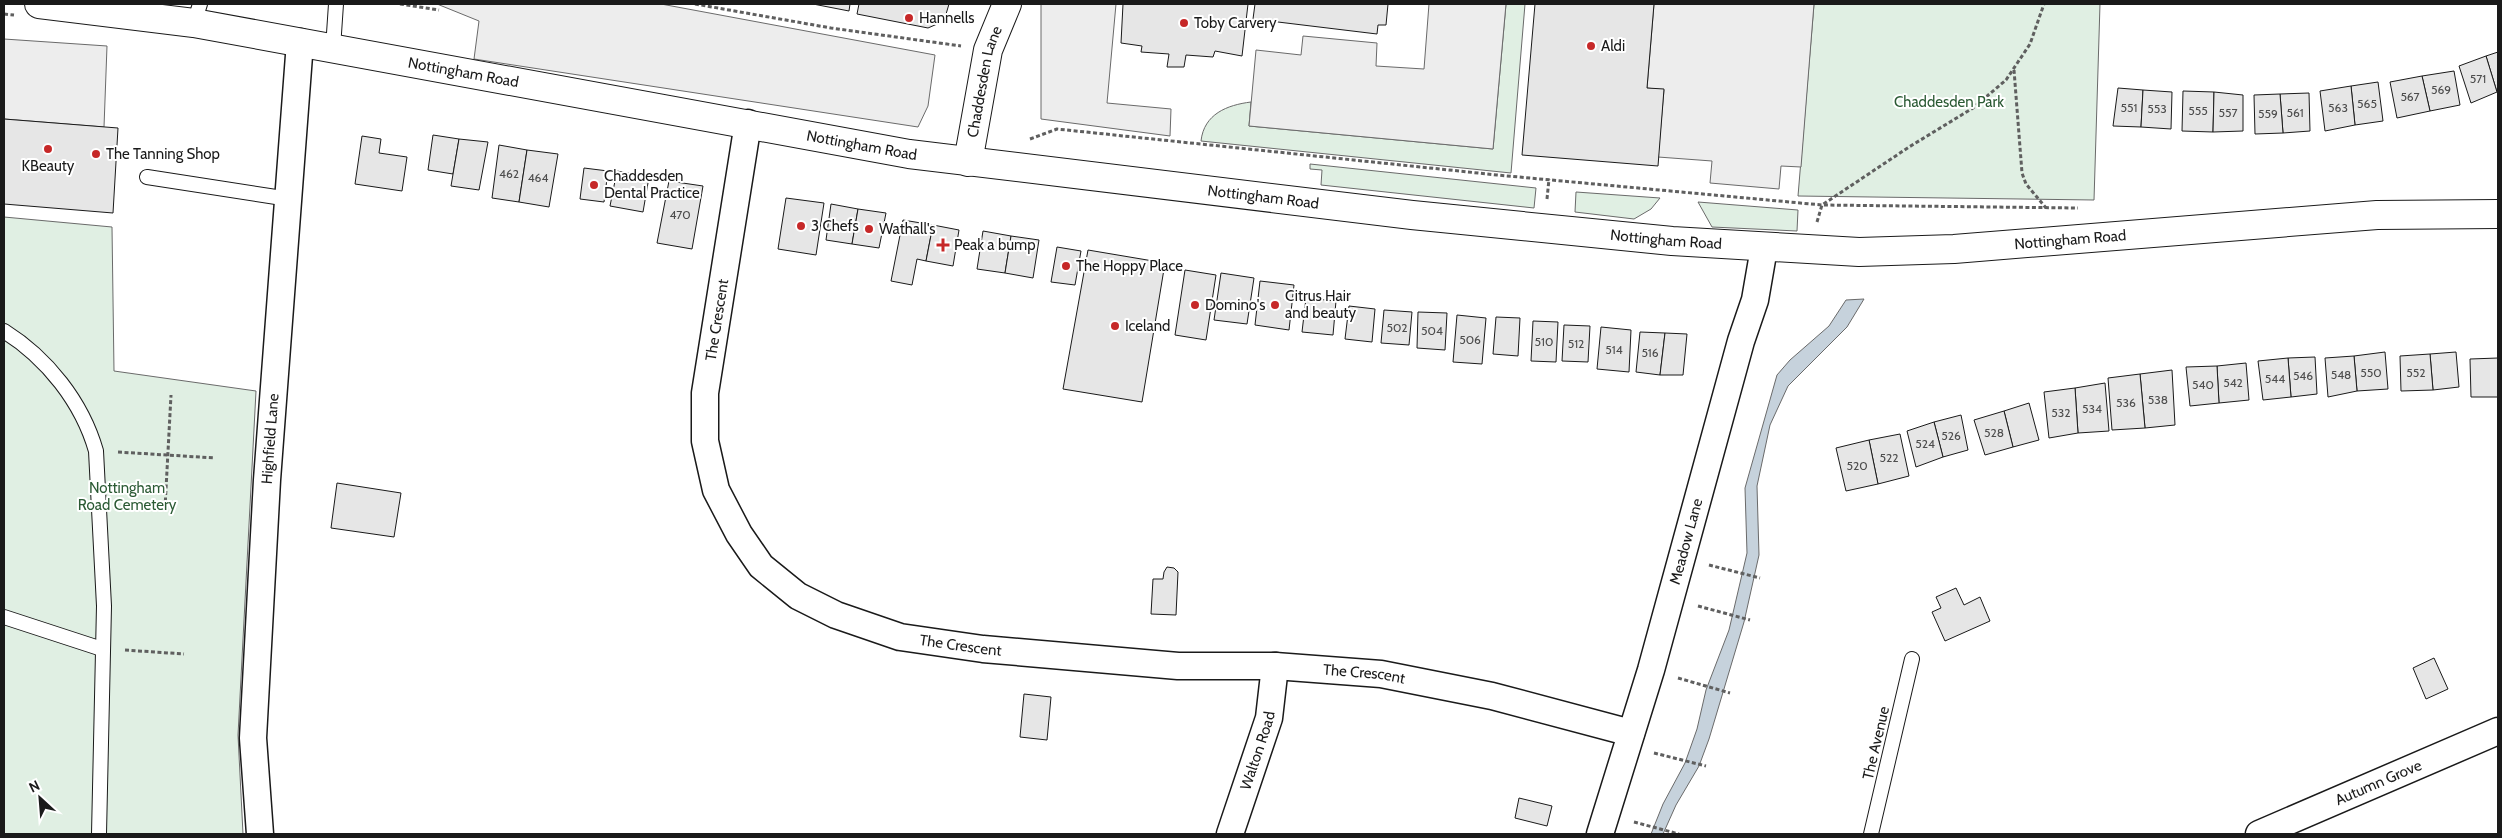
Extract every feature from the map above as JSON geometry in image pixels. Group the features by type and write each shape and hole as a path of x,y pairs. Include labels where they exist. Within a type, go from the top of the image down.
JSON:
{"street":[{"name":"Nottingham Road","path":"39,4 197,13 300,42 909,154 1529,228 1764,248 1859,252 1954,249 2377,215 2498,214"},
{"name":"Chaddesden Lane","path":"968,162 988,50 1007,4"},
{"name":"Highfield Lane","path":"260,834 253,738 267,480 300,42"},
{"name":"The Crescent","path":"748,123 705,393 704,427 712,476 721,501 746,546 761,566 784,586 836,615 900,637 983,649 1178,666 1275,666 1411,678 1492,696 1631,733"},
{"name":"Meadow Lane","path":"1600,834 1669,607 1738,350 1755,300 1764,248"},
{"name":"Walton Road","path":"1230,834 1269,718 1275,666"},
{"name":"Autumn Grove","path":"2259,834 2498,731"}],"lane":[{"path":"333,48 336,4"},
{"path":"146,177 289,199"},
{"path":"4,331 42,362 73,398 90,431 96,451 104,606 99,834"},
{"path":"4,617 102,649"},
{"name":"The Avenue","path":"1871,834 1912,659"}],"path":[{"path":"400,4 439,10"},
{"path":"695,4 831,28 988,50"},
{"path":"1822,205 1909,147 1973,108 2006,80 2030,44 2044,4"},
{"path":"1021,142 1057,129 1487,174 1822,205 2046,208 2026,184 2022,173 2014,70"},
{"path":"165,508 171,395"},
{"path":"96,451 215,458"},
{"path":"1730,570 1760,578"},
{"path":"1719,612 1750,620"},
{"path":"102,649 184,654"},
{"path":"1695,683 1730,693"},
{"path":"1672,758 1706,766"},
{"path":"1640,824 1679,834"}],"green space":[{"path":"1506,4 1525,4 1511,173 1201,141 1207,124 1218,113 1242,103 1251,102 1249,126 1493,149"},
{"name":"Chaddesden Park","path":"1814,4 2100,4 2094,200 1798,196"},
{"path":"1310,164 1536,188 1534,208 1321,185 1322,170 1310,169"},
{"path":"1576,192 1660,198 1651,209 1634,219 1575,212"},
{"path":"1698,202 1798,210 1797,231 1712,227"},
{"name":"Nottingham Road Cemetery","path":"4,217 112,227 114,371 256,391 238,735 243,834 4,834"}],"shaded area":[{"path":"437,4 661,4 935,55 928,106 918,127 474,59 479,21"},
{"path":"1041,4 1116,4 1107,103 1171,109 1170,136 1041,119"},
{"path":"1429,4 1506,4 1493,149 1249,126 1256,50 1301,55 1303,36 1377,43 1376,66 1424,69"},
{"path":"1654,4 1814,4 1801,167 1781,166 1779,189 1710,183 1712,161 1658,157 1664,90 1647,88"},
{"path":"4,39 107,46 104,127 4,119"},
{"path":"1864,299 1847,327 1788,386 1770,425 1757,486 1759,555 1744,622 1699,766 1676,805 1663,834 1651,834 1663,804 1685,763 1697,729 1706,690 1729,630 1747,553 1745,488 1777,375 1790,360 1829,326 1846,300"}],"building":[{"path":"813,4 850,4 849,11"},
{"name":"Hannells","path":"859,4 949,4 944,21 928,28 857,14"},
{"name":"Toby Carvery","path":"1123,4 1248,4 1242,56 1215,51 1213,57 1186,55 1184,67 1167,67 1169,54 1141,52 1142,46 1121,43"},
{"path":"1255,4 1388,4 1386,25 1378,25 1377,34 1253,19"},
{"name":"Aldi","path":"1535,4 1654,4 1647,88 1664,89 1658,166 1522,155"},
{"path":"2498,52 2498,92 2497,92 2486,56"},
{"path":"2486,56 2497,92 2471,103 2459,66"},
{"path":"2454,71 2460,105 2430,111 2422,76"},
{"path":"2422,76 2430,111 2397,118 2390,82"},
{"path":"2378,82 2383,121 2355,125 2351,86"},
{"path":"2351,86 2355,125 2325,131 2320,91"},
{"path":"2118,88 2143,90 2141,127 2113,126"},
{"path":"2143,90 2172,92 2171,129 2141,127"},
{"path":"2183,91 2214,92 2213,132 2182,131"},
{"path":"2214,92 2243,95 2243,131 2213,132"},
{"path":"2309,93 2310,131 2283,133 2280,94"},
{"path":"2280,94 2283,133 2255,134 2254,95"},
{"path":"4,119 118,128 113,213 4,204"},
{"path":"433,135 459,139 453,174 428,170"},
{"path":"362,136 381,139 379,153 407,157 402,191 355,184"},
{"path":"459,139 488,142 479,190 451,186"},
{"path":"499,145 527,150 519,202 492,198"},
{"path":"527,150 558,154 549,207 519,202"},
{"name":"Chaddesden Dental Practice","path":"584,168 608,171 604,202 580,199"},
{"path":"617,171 649,177 643,212 610,206"},
{"path":"669,181 703,186 692,249 657,243"},
{"name":"3 Chefs","path":"786,198 824,203 816,255 778,249"},
{"path":"831,204 858,209 852,244 826,240"},
{"name":"Wathall's","path":"858,209 886,213 879,248 852,244"},
{"path":"903,220 933,225 926,261 917,259 912,285 891,281"},
{"name":"Peak a bump","path":"933,225 959,230 953,266 926,261"},
{"path":"983,231 1011,236 1005,273 977,269"},
{"path":"1011,236 1039,240 1033,278 1005,273"},
{"name":"The Hoppy Place","path":"1057,247 1081,251 1075,285 1051,282"},
{"name":"Iceland","path":"1088,250 1165,263 1142,402 1063,389"},
{"name":"Domino's","path":"1185,270 1216,275 1206,340 1175,335"},
{"path":"1221,273 1254,278 1247,324 1214,320"},
{"name":"Citrus Hair and beauty","path":"1260,281 1294,285 1289,330 1255,325"},
{"path":"1306,298 1336,301 1333,335 1302,332"},
{"path":"1349,306 1375,309 1372,342 1345,339"},
{"path":"1384,310 1412,312 1409,345 1381,343"},
{"path":"1418,312 1447,313 1445,350 1417,348"},
{"path":"1457,315 1486,318 1482,364 1453,362"},
{"path":"1496,317 1520,318 1518,356 1493,354"},
{"path":"1533,321 1558,322 1556,362 1531,361"},
{"path":"1564,325 1590,326 1588,362 1562,361"},
{"path":"1601,327 1631,330 1629,372 1597,369"},
{"path":"1640,332 1665,333 1660,375 1636,372"},
{"path":"1665,333 1687,334 1683,375 1660,375"},
{"path":"2385,352 2388,389 2357,391 2354,356"},
{"path":"2456,352 2459,387 2433,390 2430,354"},
{"path":"2430,354 2433,390 2401,391 2400,356"},
{"path":"2354,356 2357,391 2328,397 2325,358"},
{"path":"2315,357 2317,394 2291,397 2288,358"},
{"path":"2288,358 2291,397 2263,400 2258,361"},
{"path":"2498,358 2498,397 2471,397 2470,359"},
{"path":"2246,363 2249,400 2219,403 2217,366"},
{"path":"2217,366 2219,403 2190,406 2186,367"},
{"path":"2172,370 2175,425 2145,428 2140,374"},
{"path":"2140,374 2145,428 2112,430 2108,378"},
{"path":"2105,383 2109,431 2078,433 2075,388"},
{"path":"2075,388 2078,433 2049,438 2044,392"},
{"path":"2029,403 2039,440 2013,447 2004,411"},
{"path":"2004,411 2013,447 1985,455 1974,420"},
{"path":"1961,415 1968,450 1943,457 1934,422"},
{"path":"1934,422 1943,457 1916,467 1907,431"},
{"path":"1900,434 1909,476 1878,484 1869,440"},
{"path":"1869,440 1878,484 1846,491 1836,448"},
{"path":"337,483 401,493 394,537 331,528"},
{"path":"1167,567 1174,568 1178,572 1176,615 1151,614 1153,579 1163,579"},
{"path":"1956,588 1964,605 1980,597 1990,621 1945,641 1932,612 1941,608 1936,597"},
{"path":"2434,658 2448,689 2426,699 2413,668"},
{"path":"1024,694 1051,697 1047,740 1020,737"},
{"path":"1519,798 1552,806 1547,826 1515,818"}],"place":[{"name":"Hannells","path":"909,18"},
{"name":"Toby Carvery","path":"1184,23"},
{"name":"Aldi","path":"1591,46"},
{"name":"KBeauty","path":"48,149"},
{"name":"The Tanning Shop","path":"96,154"},
{"name":"Chaddesden Dental Practice","path":"594,185"},
{"name":"3 Chefs","path":"801,226"},
{"name":"Wathall's","path":"869,229"},
{"name":"Peak a bump","path":"943,245"},
{"name":"The Hoppy Place","path":"1066,266"},
{"name":"Domino's","path":"1195,305"},
{"name":"Citrus Hair and beauty","path":"1275,305"},
{"name":"Iceland","path":"1115,326"}]}
